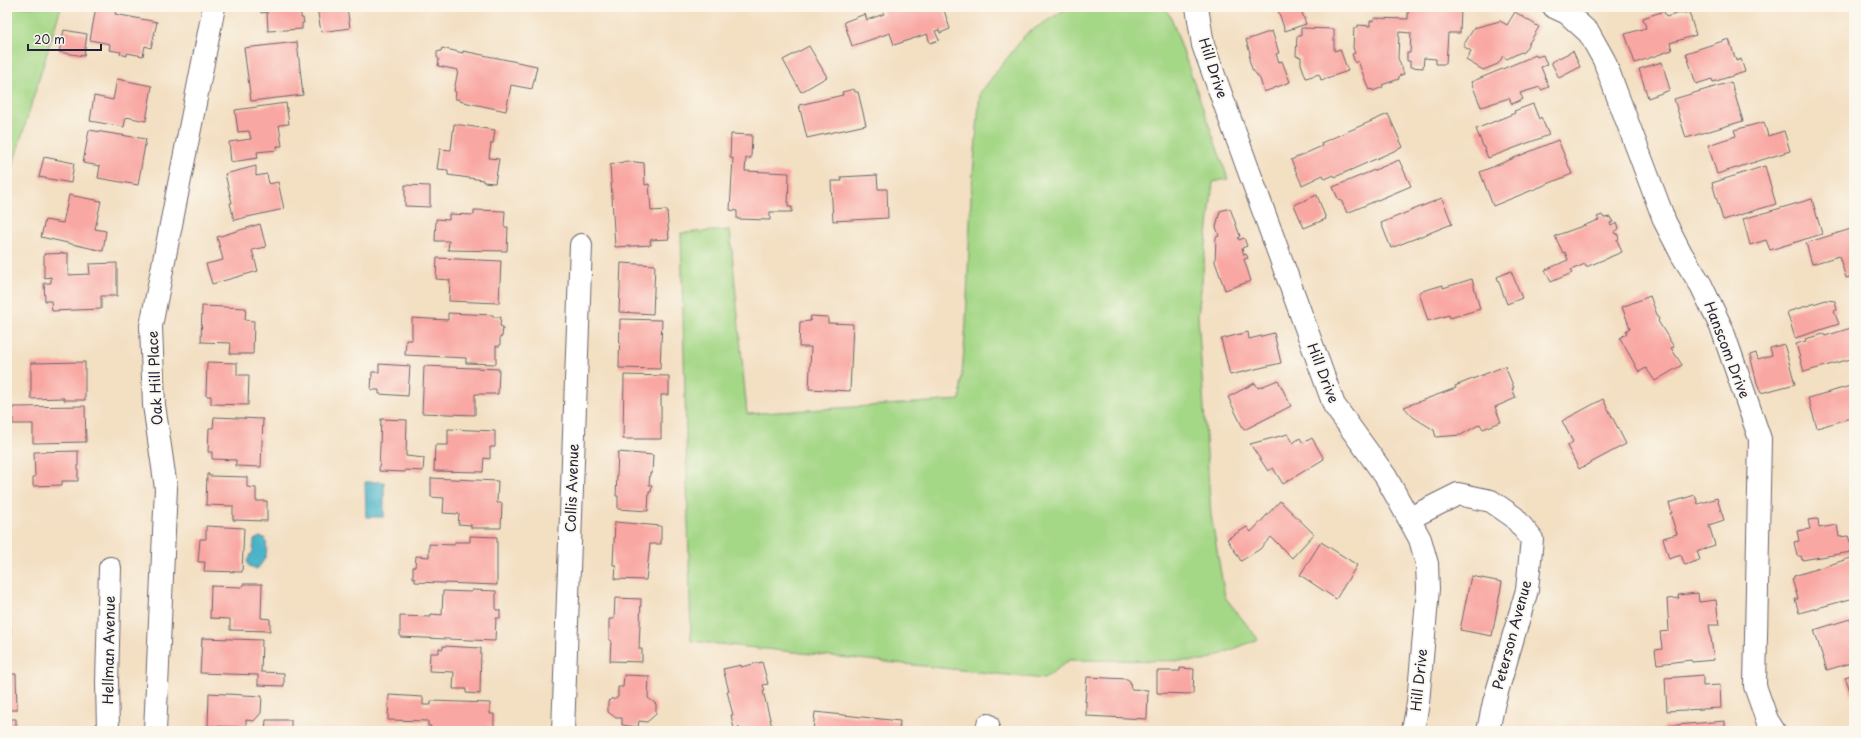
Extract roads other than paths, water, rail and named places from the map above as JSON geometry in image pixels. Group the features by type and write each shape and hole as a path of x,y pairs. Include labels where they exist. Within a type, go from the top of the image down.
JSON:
{"street":[{"name":"Oak Hill Place","path":"155,731 166,488 154,404 151,326 214,7"},
{"name":"Hill Drive","path":"1198,7 1204,45 1334,405 1386,477 1410,518 1420,539 1427,564 1428,590 1418,703 1413,731"},
{"name":"Hanscom Drive","path":"1554,7 1567,13 1589,33 1604,60 1665,222 1682,255 1701,285 1722,329 1760,439 1755,686 1767,720 1774,731"},
{"name":"Collis Avenue","path":"563,731 581,245"},
{"name":"Peterson Avenue","path":"1410,518 1458,494 1491,501 1514,518 1532,539 1527,590 1494,702 1488,731"},
{"name":"Hellman Avenue","path":"108,731 107,682 110,568"}],"water":[{"path":"365,482 384,482 384,517 366,517"},
{"path":"260,537 265,538 267,551 263,562 257,569 249,566 247,561 253,551 254,540"}]}
